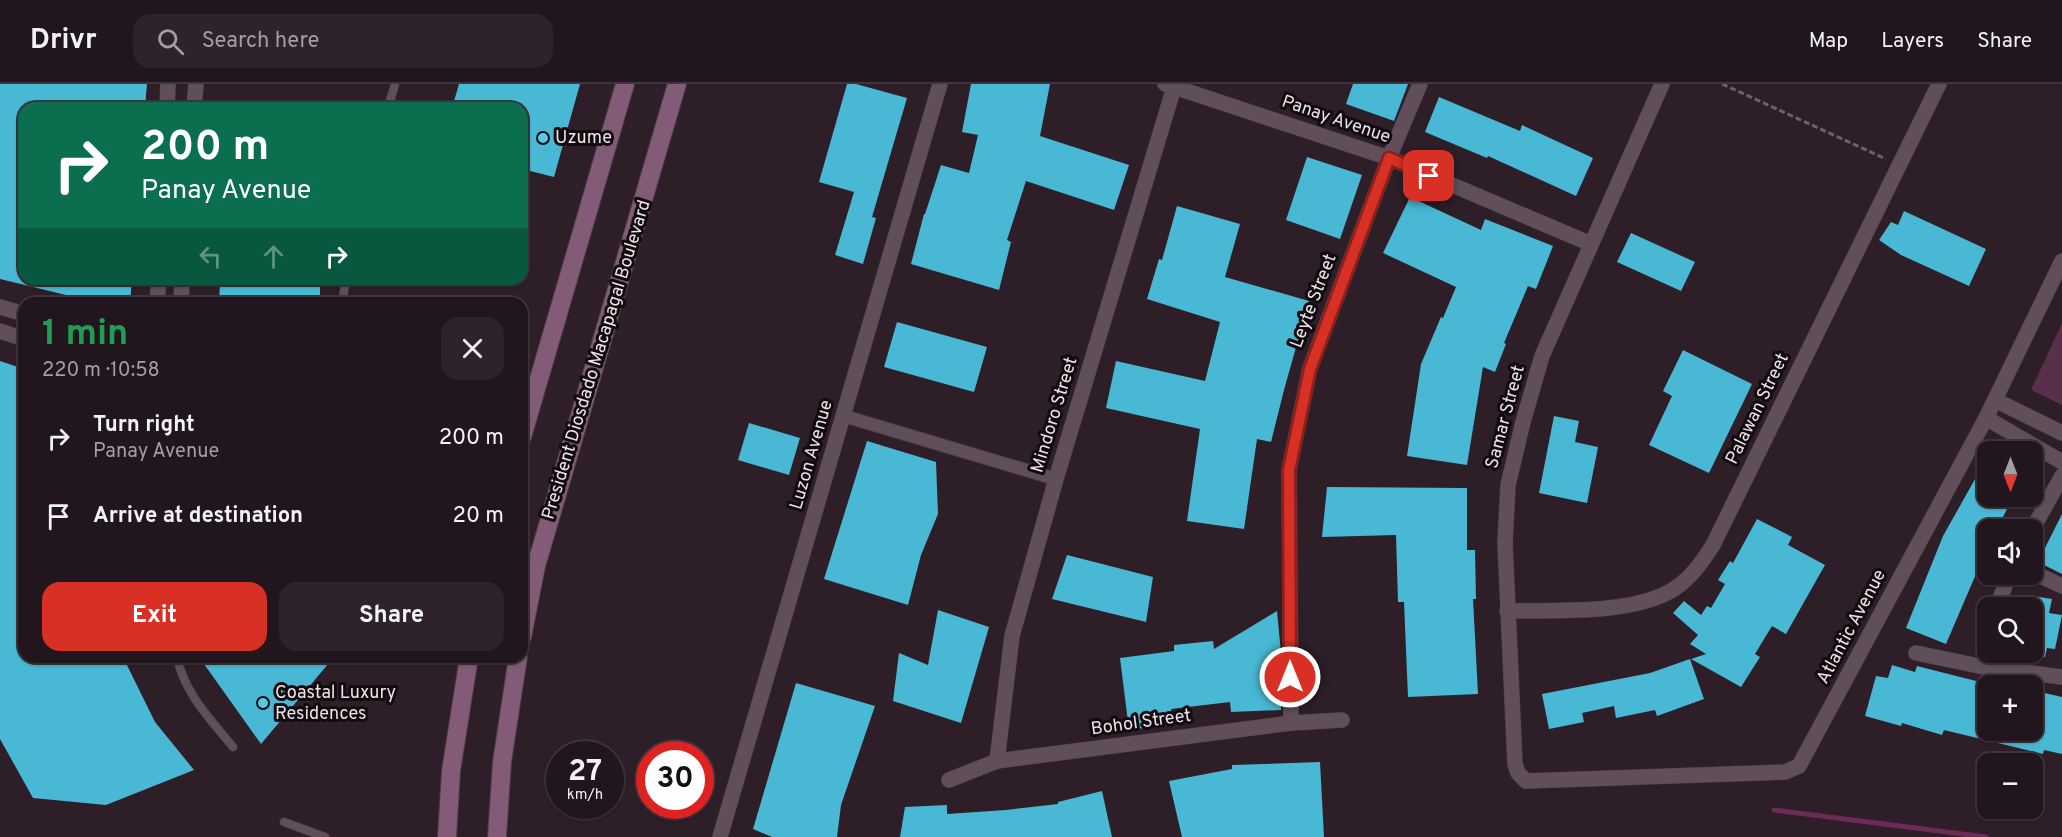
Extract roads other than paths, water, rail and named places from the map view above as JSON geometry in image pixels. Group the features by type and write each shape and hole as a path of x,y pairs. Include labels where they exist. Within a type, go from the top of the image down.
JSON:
{"main road":[{"path":"528,416 625,84"},
{"name":"President Diosdado Macapagal Boulevard","path":"528,607 536,566 677,84"},
{"path":"447,837 463,663"},
{"path":"497,837 502,762 517,663"}],"street":[{"path":"167,102 168,84"},
{"path":"194,102 196,84"},
{"name":"Luzon Avenue","path":"720,837 940,84"},
{"name":"Leyte Street","path":"1291,723 1289,470 1310,369 1389,158 1420,84"},
{"name":"Samar Street","path":"1526,781 1518,773 1515,764 1505,543 1508,484 1542,356 1662,84"},
{"name":"Palawan Street","path":"1507,611 1612,607 1642,603 1673,590 1693,573 1713,545 1939,84"},
{"name":"Panay Avenue","path":"1171,85 1389,158 1591,244"},
{"name":"Mindoro Street","path":"997,761 1012,636 1171,85"},
{"name":"Atlantic Avenue","path":"1526,781 1785,772 1799,766 1986,418 2062,261"},
{"path":"0,307 18,312"},
{"path":"0,331 18,337"},
{"path":"1995,400 2062,433"},
{"path":"844,416 1056,479"},
{"path":"1986,418 2062,462"},
{"path":"2038,519 2062,476"},
{"path":"2043,577 2062,586"},
{"path":"1916,653 1984,667 2062,677"},
{"path":"1984,667 1985,663"},
{"name":"Bohol Street","path":"949,780 997,761 1291,723 1342,720"}],"lane":[{"path":"390,102 394,84"},
{"path":"179,663 185,681 196,700 233,747"},
{"path":"284,822 325,837"}],"waterway":[{"path":"1774,810 1986,837"}],"place":[{"name":"Uzume","path":"543,138"},
{"name":"Coastal Luxury Residences","path":"263,703"}]}
